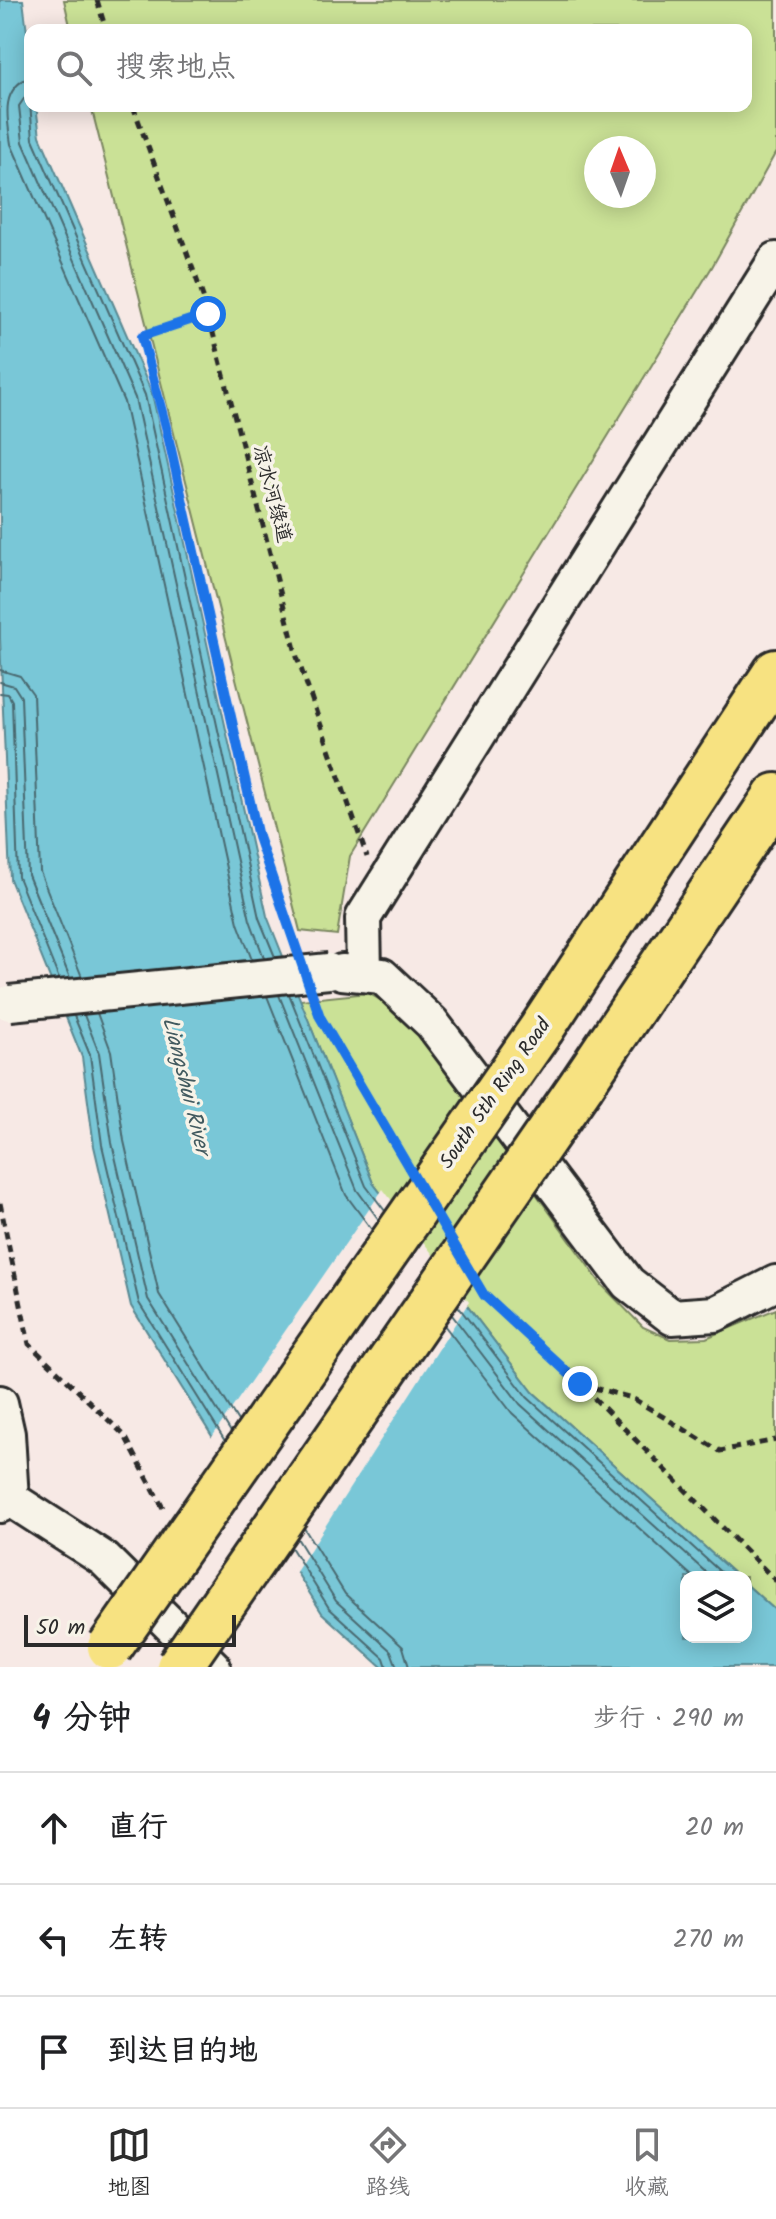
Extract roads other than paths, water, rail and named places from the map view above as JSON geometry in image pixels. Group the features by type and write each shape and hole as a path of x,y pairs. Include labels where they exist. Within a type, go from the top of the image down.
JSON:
{"highway":[{"name":"South 5th Ring Road","path":"103,1657 542,1028 776,672"},
{"path":"179,1667 582,1084 776,796"}],"street":[{"path":"364,974 363,918 776,260"},
{"path":"5,1003 313,972 382,976 432,1023 628,1283 672,1317 715,1314 776,1283"},
{"path":"0,1403 7,1434 6,1502 104,1559 213,1667"}],"water":[{"name":"Liangshui River","path":"0,0 23,0 26,24 24,112 37,112 40,136 152,393 267,916 373,1183 533,1392 731,1571 680,1571 680,1643 752,1643 752,1589 776,1611 776,1667 382,1667 322,1613 131,1306 94,1146 82,1057 10,879 0,638"}]}
